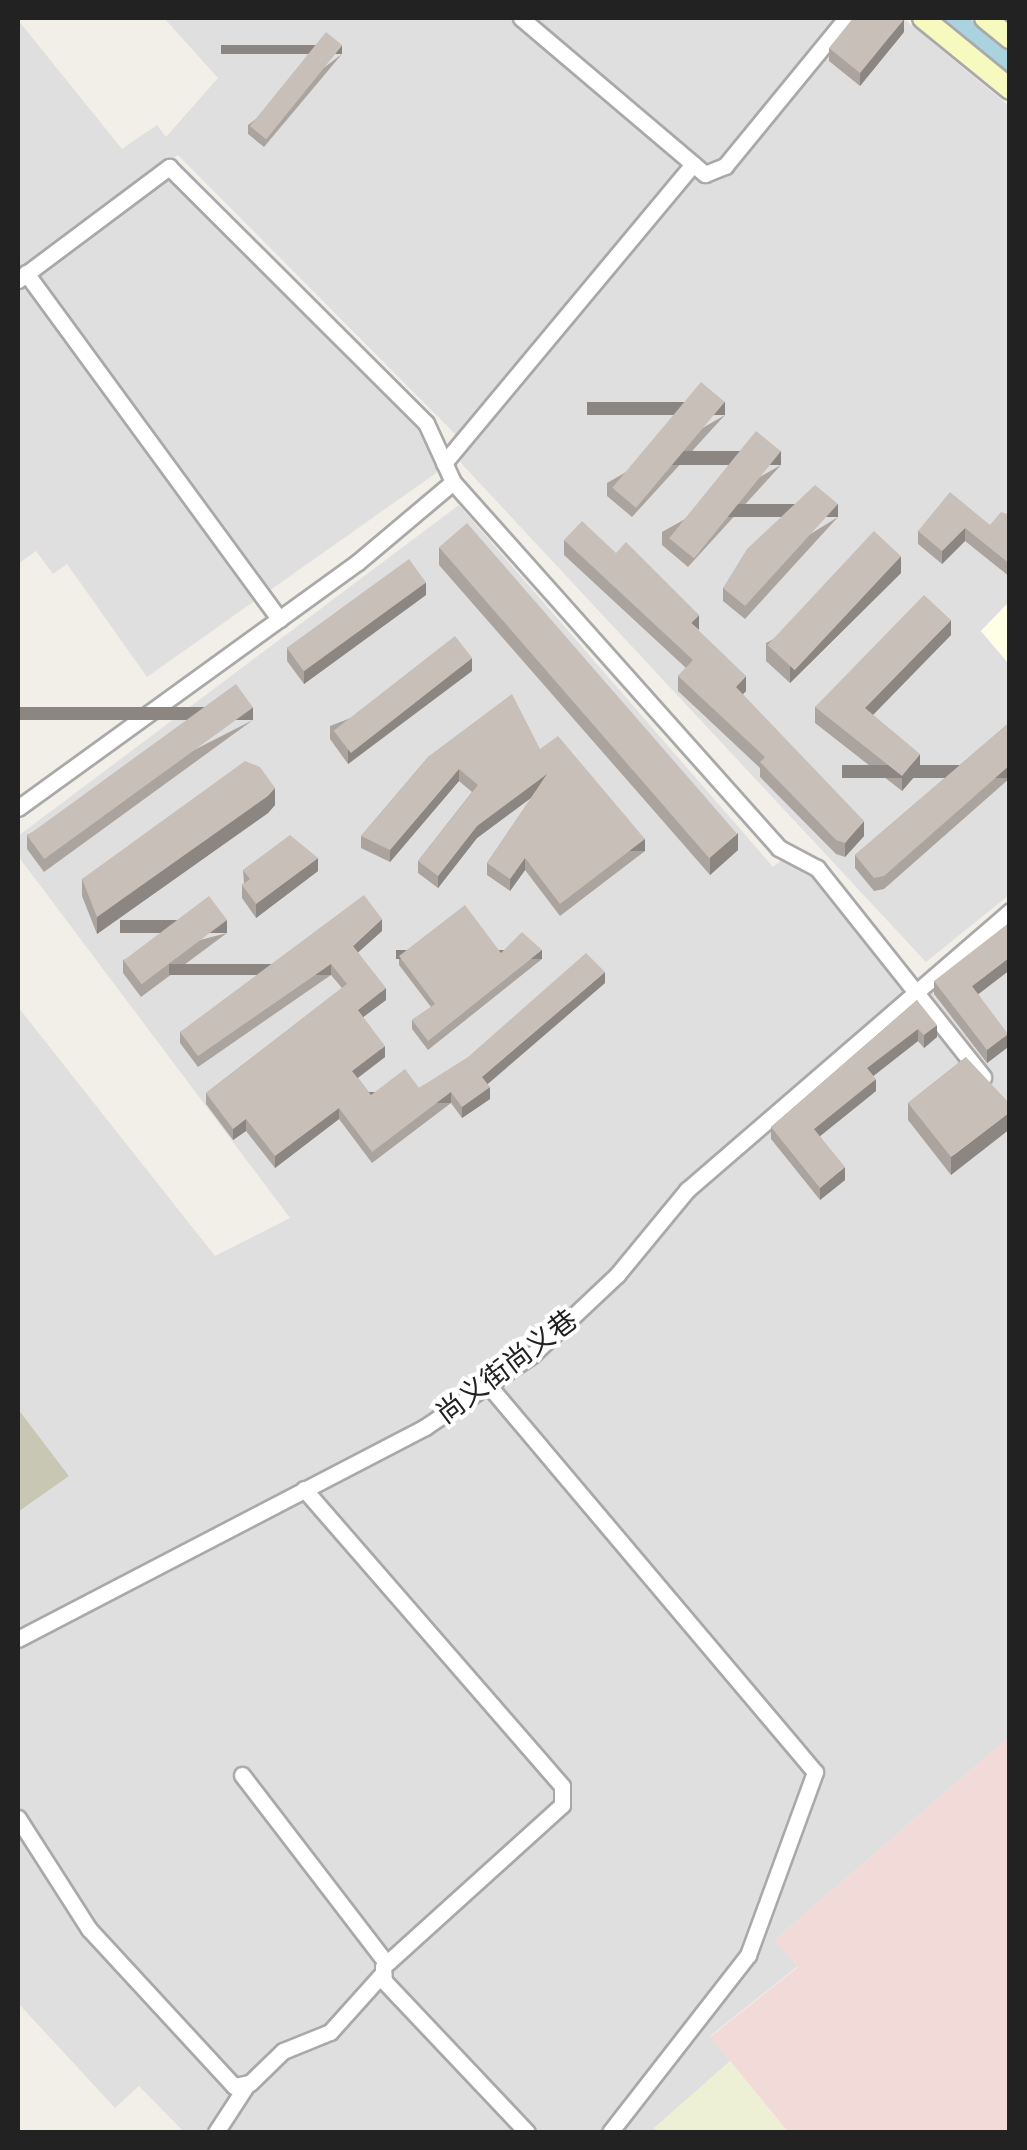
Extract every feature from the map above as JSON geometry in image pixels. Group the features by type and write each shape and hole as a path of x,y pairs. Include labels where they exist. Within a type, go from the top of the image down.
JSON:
{"street":[{"path":"521,18 706,174 726,166 846,18"},
{"path":"923,18 1010,89"},
{"path":"984,18 1010,38"},
{"path":"444,462 693,164"},
{"path":"279,619 22,277 168,167 426,422 453,482 779,848 817,868 998,1096"},
{"path":"18,808 279,619 453,482"},
{"name":"尚义街尚义巷","path":"18,1639 304,1489 489,1386 562,1330 668,1208 1010,910"},
{"path":"489,1386 815,1772 748,1955 610,2132"},
{"path":"216,2132 246,2086 282,2050 330,2032 383,1967 562,1805 564,1794 304,1489"},
{"path":"242,1775 383,1967 527,2132"},
{"path":"18,1818 88,1929 228,2084 246,2086"}],"shaded area":[{"path":"164,18 903,18 1009,106 1009,602 981,631 1009,664 1009,895 926,962 460,462 469,448 178,155 161,167 174,185 427,439 439,471 147,677 67,564 53,574 36,551 18,564 18,20 122,149 157,125 166,137 218,78"},
{"path":"459,505 773,867 782,860 811,874 915,1003 1009,926 1009,1737 775,1940 798,1966 710,2036 730,2061 658,2132 184,2132 139,2086 115,2108 18,2003 18,1512 69,1476 18,1409 18,1007 215,1256 290,1218 18,856 18,836"},
{"path":"1009,602 1009,664 981,631"},
{"path":"18,1409 69,1476 18,1512"},
{"path":"1009,1737 1009,2132 788,2132 710,2037 798,1967 775,1940"},
{"path":"730,2061 788,2132 658,2132 654,2128"}],"water":[{"path":"935,18 969,18 1009,51 1009,79"}],"building":[{"path":"853,18 904,19 860,73 829,48"},
{"path":"326,32 342,45 266,139 250,126"},
{"path":"701,382 725,402 636,508 612,488"},
{"path":"756,431 781,451 694,558 669,538"},
{"path":"815,485 838,504 745,606 723,588 747,549"},
{"path":"950,492 990,525 1001,512 1010,515 1010,564 965,528 942,551 918,531"},
{"path":"582,521 616,553 626,542 699,615 691,623 746,676 736,687 864,821 845,843 836,840 760,762 765,757 678,676 693,660 564,540"},
{"path":"467,523 737,834 709,858 439,547"},
{"path":"874,531 901,556 795,670 768,645"},
{"path":"409,559 426,582 304,671 287,648"},
{"path":"924,595 951,620 865,708 920,754 902,776 815,707"},
{"path":"455,636 472,658 351,753 334,731"},
{"path":"236,684 253,707 44,859 27,836"},
{"path":"512,694 540,749 558,736 645,839 560,904 525,858 510,879 487,863 547,774 477,826 438,876 418,861 478,785 459,769 390,850 361,836 429,756"},
{"path":"1010,722 1010,765 884,876 874,878 855,855"},
{"path":"245,761 260,767 275,788 268,796 97,917 82,879"},
{"path":"290,835 318,858 256,904 242,885 250,879 243,870"},
{"path":"364,895 382,919 353,946 386,988 358,1010 385,1046 352,1071 371,1095 405,1069 419,1088 468,1057 586,953 605,972 482,1077 490,1087 462,1107 451,1092 372,1152 339,1108 275,1156 246,1119 233,1129 206,1093 347,984 331,964 198,1056 180,1032"},
{"path":"209,896 227,920 142,984 124,960"},
{"path":"465,905 501,953 522,932 542,950 428,1041 412,1020 435,1004 399,956"},
{"path":"1010,922 1010,957 972,986 1008,1034 987,1050 934,981"},
{"path":"917,1000 937,1025 924,1035 918,1029 867,1068 876,1079 814,1129 845,1167 820,1188 771,1127"},
{"path":"966,1057 1010,1104 1010,1112 951,1157 908,1103"}]}
